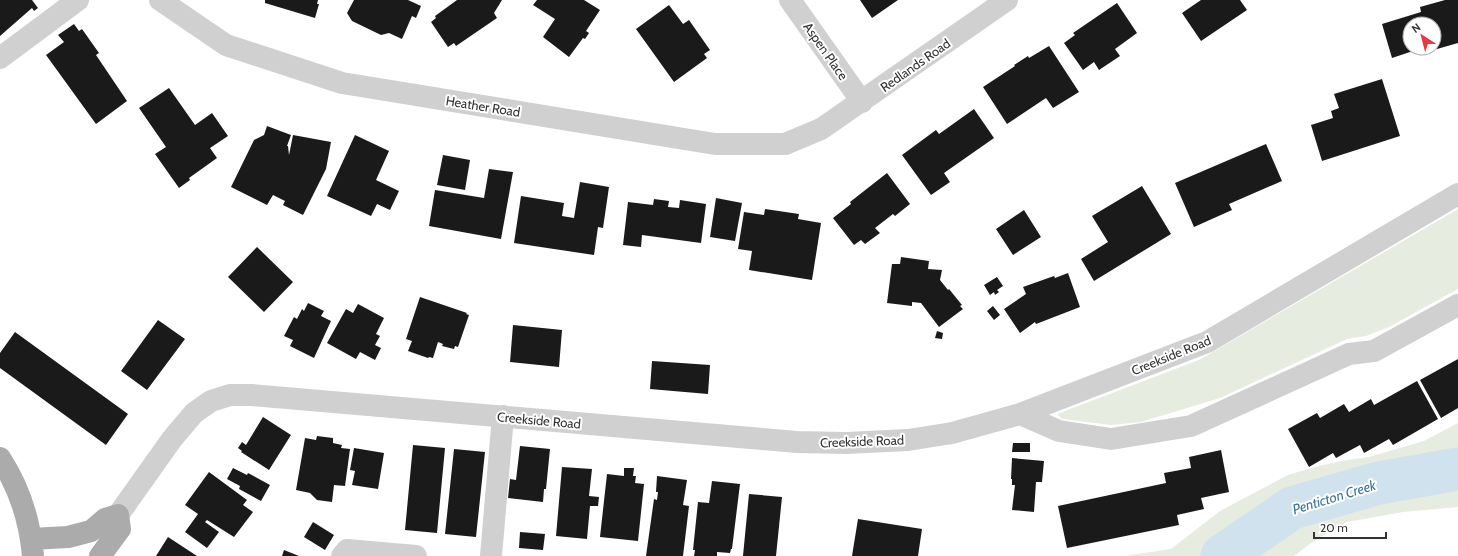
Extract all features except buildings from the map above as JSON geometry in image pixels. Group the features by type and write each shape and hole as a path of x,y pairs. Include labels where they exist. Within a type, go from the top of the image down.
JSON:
{"main road":[{"path":"0,458 9,472 22,505 32,547 91,531 105,519 118,515 120,529 100,556"}],"street":[{"path":"0,58 78,0"},
{"name":"Heather Road","path":"160,0 226,45 342,83 715,144 785,144 821,129"},
{"name":"Aspen Place","path":"790,0 862,102"},
{"name":"Redlands Road","path":"821,129 1007,0"},
{"name":"Creekside Road","path":"118,515 172,439 194,413 211,401 230,395 252,395 797,442 846,443 908,440 952,433 982,426 1020,414 1207,342 1458,194"},
{"path":"1020,414 1059,431 1111,439 1191,426 1349,354 1374,351 1458,305"},
{"path":"491,556 503,416"},
{"path":"342,556 347,550 416,556"}],"shaded area":[{"path":"1458,209 1458,289 1389,327 1366,336 1347,339 1220,398 1141,422 1111,425 1062,419 1057,414 1199,360"},
{"path":"1458,423 1458,507 1403,512 1347,522 1318,538 1294,556 1125,556 1171,549 1220,511 1288,475 1342,461 1369,457 1424,441"}],"waterway":[{"name":"Penticton Creek","path":"1222,556 1292,508 1379,483 1458,469"}]}
